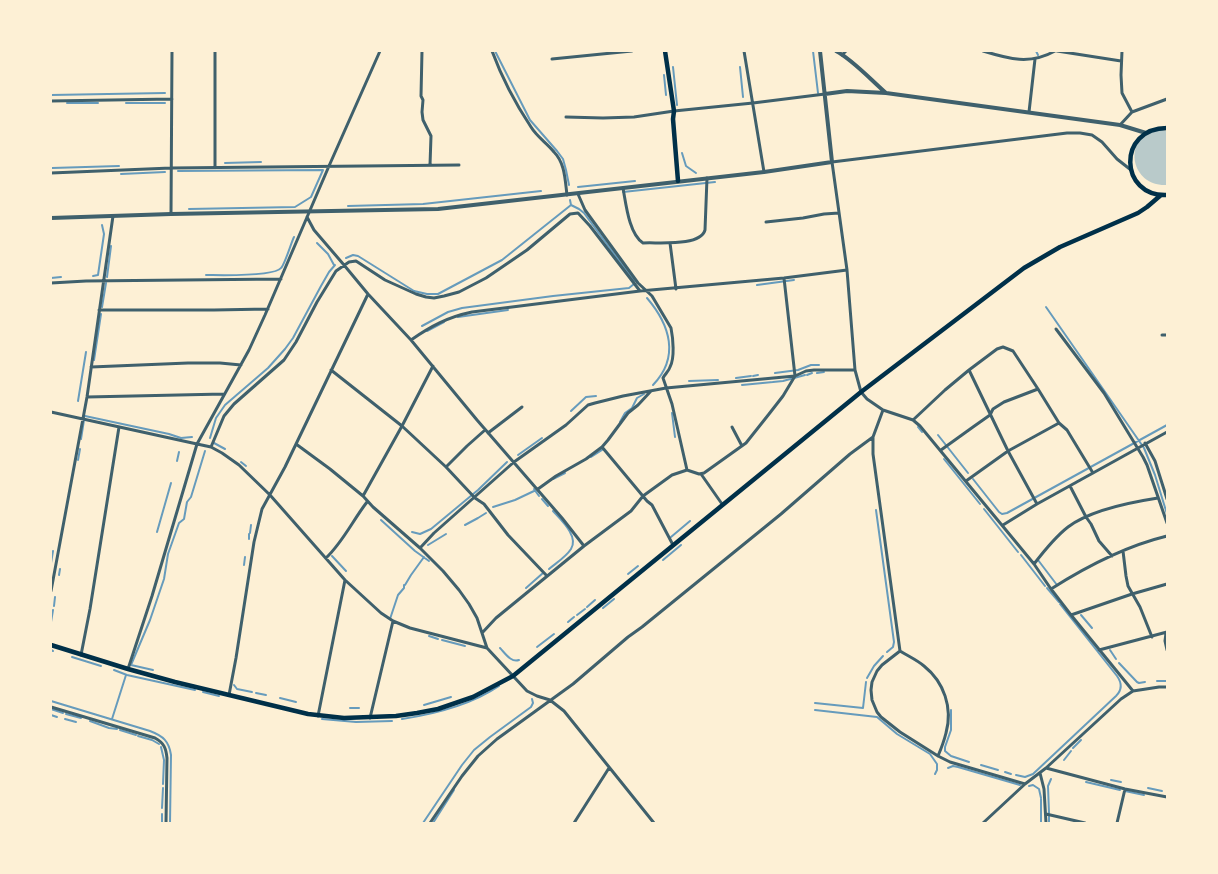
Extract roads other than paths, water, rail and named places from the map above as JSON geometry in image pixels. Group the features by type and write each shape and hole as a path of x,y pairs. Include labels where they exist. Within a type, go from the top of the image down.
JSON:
{"main road":[{"path":"665,51 674,111 673,119 678,181"},
{"path":"1167,128 1152,130 1139,138 1132,149 1130,161 1134,178 1145,190 1153,194 1167,195"},
{"path":"51,645 175,682 318,716 370,718 417,713 438,709 473,697 513,676 861,392 1024,268 1060,247 1138,213 1161,195"}],"street":[{"path":"171,214 172,51"},
{"path":"215,51 215,167"},
{"path":"128,669 152,596 197,444 241,365 268,309 380,51"},
{"path":"422,51 422,116 431,136 430,165"},
{"path":"492,51 508,90 532,129 553,150 560,161 567,195"},
{"path":"552,59 632,51"},
{"path":"744,51 764,172"},
{"path":"820,51 832,162 847,270 855,370 861,392 867,399 883,410 913,420 920,426 1003,525 1034,564 1071,615 1133,691"},
{"path":"836,51 844,53 886,93"},
{"path":"983,51 1015,59 1034,59 1047,56 1056,51 1122,61"},
{"path":"1122,51 1122,93 1132,112"},
{"path":"1029,112 1034,59"},
{"path":"566,117 625,118 847,91 886,93 1029,112 1120,125 1146,133"},
{"path":"51,101 172,99"},
{"path":"1120,125 1132,112 1167,99"},
{"path":"51,218 171,214 438,209 764,172 832,162 1059,134 1080,133 1092,136 1102,142 1117,160 1131,170"},
{"path":"51,173 215,167 459,165"},
{"path":"623,188 633,232 638,239 643,243 670,243 694,240 704,234 707,207 707,178"},
{"path":"578,194 585,210 638,283 652,296 669,324 672,333 673,358 671,366 663,378 672,404 687,470"},
{"path":"211,447 224,416 234,404 284,360 296,342 317,302 336,271 352,261 356,261 385,280 416,294 434,298 444,296 471,286 486,278 527,250 566,217 574,213 578,213 590,226 640,291"},
{"path":"766,222 839,213"},
{"path":"51,591 87,397 103,281 114,216"},
{"path":"307,217 314,230 368,294 411,340 538,489 584,546"},
{"path":"670,243 676,289"},
{"path":"411,340 442,321 459,315 491,309 640,291 676,289 847,270"},
{"path":"701,474 742,446 756,432 783,396 795,376 784,278"},
{"path":"51,283 281,279"},
{"path":"229,695 254,542 262,508 296,444 368,294"},
{"path":"99,310 137,311 268,309"},
{"path":"1056,329 1104,393 1148,465 1167,523"},
{"path":"1162,335 1167,335"},
{"path":"913,420 969,370 1000,348 1007,348 1012,351 1059,423 1067,430 1093,473"},
{"path":"91,367 220,363 241,365"},
{"path":"363,496 433,366"},
{"path":"331,370 402,426 446,467 475,498 484,504 508,535 548,576"},
{"path":"420,548 434,533 514,462 566,425 588,405 666,388 795,376 806,371 814,370 855,370"},
{"path":"969,370 1008,451 1036,504"},
{"path":"940,450 1004,402 1038,389"},
{"path":"538,489 556,476 586,459 602,447 628,413 651,391"},
{"path":"87,397 224,394"},
{"path":"446,467 458,454 487,431 522,407"},
{"path":"883,410 873,437 873,454 900,651"},
{"path":"51,412 211,447 231,458 270,494 298,528 345,580 370,604 393,621 414,629 487,648"},
{"path":"966,481 1008,451 1059,423"},
{"path":"81,655 90,609 119,427"},
{"path":"732,427 742,446"},
{"path":"1003,525 1036,504 1167,432"},
{"path":"430,823 462,776 478,756 497,739 573,684 629,636 781,514 850,454 873,437"},
{"path":"1146,443 1155,461 1167,497"},
{"path":"296,444 363,496 420,548 447,576 470,604 477,618 487,648 527,691 550,700 564,711 654,823"},
{"path":"602,447 654,509 673,545"},
{"path":"482,634 496,618 584,546 631,511 643,496 672,474 687,470 701,474 722,504"},
{"path":"1070,486 1099,541 1112,556"},
{"path":"1034,564 1064,531 1077,521 1117,507 1158,498"},
{"path":"326,558 340,544 357,515 368,502"},
{"path":"1051,589 1076,573 1112,556 1167,536"},
{"path":"1123,551 1127,581 1132,594 1140,607 1152,637"},
{"path":"318,716 345,580"},
{"path":"1071,615 1132,594 1167,584"},
{"path":"370,718 393,621"},
{"path":"1099,650 1166,632 1167,650"},
{"path":"900,651 882,665 877,671 872,682 872,700 881,717 900,732 950,762 1025,784"},
{"path":"900,651 924,666 935,677 943,689 948,705 949,719 946,734 938,756"},
{"path":"984,823 1025,784 1046,768 1121,699 1133,691 1167,687"},
{"path":"51,707 155,738 163,742 168,758 166,823"},
{"path":"574,823 610,768"},
{"path":"1046,768 1125,789 1167,797"},
{"path":"1040,773 1044,789 1046,823"},
{"path":"1117,823 1125,789"},
{"path":"1046,814 1085,823"}],"waterway":[{"path":"495,51 530,120 563,159 569,185"},
{"path":"813,51 818,93"},
{"path":"1036,51 1038,55"},
{"path":"673,67 677,105"},
{"path":"740,67 743,97"},
{"path":"664,75 666,95"},
{"path":"51,95 165,93"},
{"path":"67,103 98,103"},
{"path":"126,103 165,103"},
{"path":"682,153 686,166 696,173"},
{"path":"225,163 261,162"},
{"path":"52,168 119,166"},
{"path":"178,171 323,170 311,197 295,207 189,209"},
{"path":"121,174 165,172"},
{"path":"578,187 635,181"},
{"path":"623,192 715,182"},
{"path":"348,206 423,204 541,191"},
{"path":"570,200 571,205"},
{"path":"571,205 584,213 634,281"},
{"path":"346,258 353,255 358,256 414,291 427,294 438,294 502,260 571,205"},
{"path":"93,276 98,275 104,234 102,225"},
{"path":"206,275 246,275 276,271 283,266 294,237"},
{"path":"317,243 328,254 334,265"},
{"path":"107,277 111,246"},
{"path":"210,438 216,418 225,405 268,368 293,338 329,272 335,265"},
{"path":"51,278 61,277"},
{"path":"757,285 794,280"},
{"path":"102,307 106,283"},
{"path":"422,326 448,312 462,308 629,288 634,284"},
{"path":"647,298 661,319 669,341 667,363 653,385"},
{"path":"1046,307 1144,448 1155,475 1167,514"},
{"path":"458,317 508,310"},
{"path":"94,360 101,314"},
{"path":"427,331 444,322"},
{"path":"78,401 86,352"},
{"path":"775,373 798,370 811,365 819,365"},
{"path":"817,373 824,372"},
{"path":"807,375 812,373"},
{"path":"753,376 758,375"},
{"path":"773,382 805,375"},
{"path":"736,378 751,376"},
{"path":"689,381 718,380"},
{"path":"742,385 773,382"},
{"path":"620,422 625,413 632,408 637,398 644,394"},
{"path":"571,411 586,397 596,396"},
{"path":"672,413 675,437"},
{"path":"85,416 169,434 181,438 192,437"},
{"path":"81,439 84,420"},
{"path":"973,479 999,512 1002,514 1007,513 1167,425"},
{"path":"918,427 922,432"},
{"path":"938,435 968,473"},
{"path":"518,455 542,438"},
{"path":"214,443 225,449"},
{"path":"591,457 602,450 603,447"},
{"path":"78,460 80,449"},
{"path":"131,665 150,620 164,579 168,554 179,523 184,519 187,502 191,497 205,451"},
{"path":"177,461 179,452"},
{"path":"944,459 980,504"},
{"path":"241,462 246,466"},
{"path":"412,532 420,534 431,529 478,490 507,462"},
{"path":"553,479 565,473"},
{"path":"157,532 171,483"},
{"path":"534,489 539,496"},
{"path":"493,507 515,500 534,491"},
{"path":"542,499 548,506"},
{"path":"984,509 1018,552"},
{"path":"876,510 894,642 893,647 887,652"},
{"path":"549,569 566,555 573,544 573,539 568,528 553,511"},
{"path":"465,525 486,513"},
{"path":"381,520 415,551 429,561"},
{"path":"671,537 690,521"},
{"path":"250,533 251,525"},
{"path":"249,534 249,539"},
{"path":"428,545 446,534"},
{"path":"663,560 681,545"},
{"path":"51,563 53,551"},
{"path":"1021,555 1045,586"},
{"path":"332,556 346,571"},
{"path":"244,565 245,557"},
{"path":"390,619 398,595 424,557"},
{"path":"1038,560 1057,585"},
{"path":"628,574 638,566"},
{"path":"59,575 60,569"},
{"path":"526,588 543,573"},
{"path":"1047,588 1059,602"},
{"path":"54,606 55,597"},
{"path":"603,608 614,599"},
{"path":"587,607 595,600"},
{"path":"1016,775 1025,777 1033,774 1116,696 1120,689 1120,681 1117,676 1060,604"},
{"path":"577,615 585,609"},
{"path":"51,622 53,610"},
{"path":"1081,615 1092,628"},
{"path":"568,622 574,617"},
{"path":"537,647 554,634"},
{"path":"429,636 438,639"},
{"path":"442,640 465,646"},
{"path":"500,648 511,659 516,661 519,660"},
{"path":"1110,650 1116,659"},
{"path":"867,678 874,666 883,656"},
{"path":"72,657 101,666"},
{"path":"1119,663 1137,682 1145,682"},
{"path":"131,665 153,670"},
{"path":"114,670 127,675 195,690"},
{"path":"112,719 126,675"},
{"path":"1157,681 1167,681"},
{"path":"815,703 863,708 866,682"},
{"path":"234,685 237,689 252,692"},
{"path":"402,719 452,708 488,693 499,686"},
{"path":"203,692 219,696"},
{"path":"256,693 266,695"},
{"path":"424,705 451,697"},
{"path":"280,698 296,702"},
{"path":"423,823 462,765 474,750 531,707 533,703 532,699"},
{"path":"51,701 150,731 165,740 169,746 171,755 170,823"},
{"path":"350,708 359,708"},
{"path":"51,709 63,713"},
{"path":"815,710 877,717 897,734 930,754 937,764 935,774"},
{"path":"951,710 951,730 945,751 951,756 969,762"},
{"path":"66,714 81,718"},
{"path":"51,715 57,717"},
{"path":"65,719 76,722"},
{"path":"322,719 356,722 392,721"},
{"path":"90,721 109,728 117,729"},
{"path":"120,730 136,735"},
{"path":"138,736 152,740 159,744"},
{"path":"1073,748 1081,740"},
{"path":"161,747 164,760 163,784"},
{"path":"1064,760 1071,751"},
{"path":"981,765 998,770"},
{"path":"948,768 953,766 958,767 1020,785"},
{"path":"1005,772 1011,774"},
{"path":"1049,813 1048,786 1051,779"},
{"path":"1111,780 1121,782"},
{"path":"1086,782 1120,790"},
{"path":"1029,786 1033,785 1039,789 1041,798"},
{"path":"162,808 163,788"},
{"path":"1148,788 1162,791"},
{"path":"433,823 454,790"},
{"path":"1125,791 1144,795"},
{"path":"1041,799 1041,823"},
{"path":"162,814 162,823"},
{"path":"1049,815 1049,823"}]}
